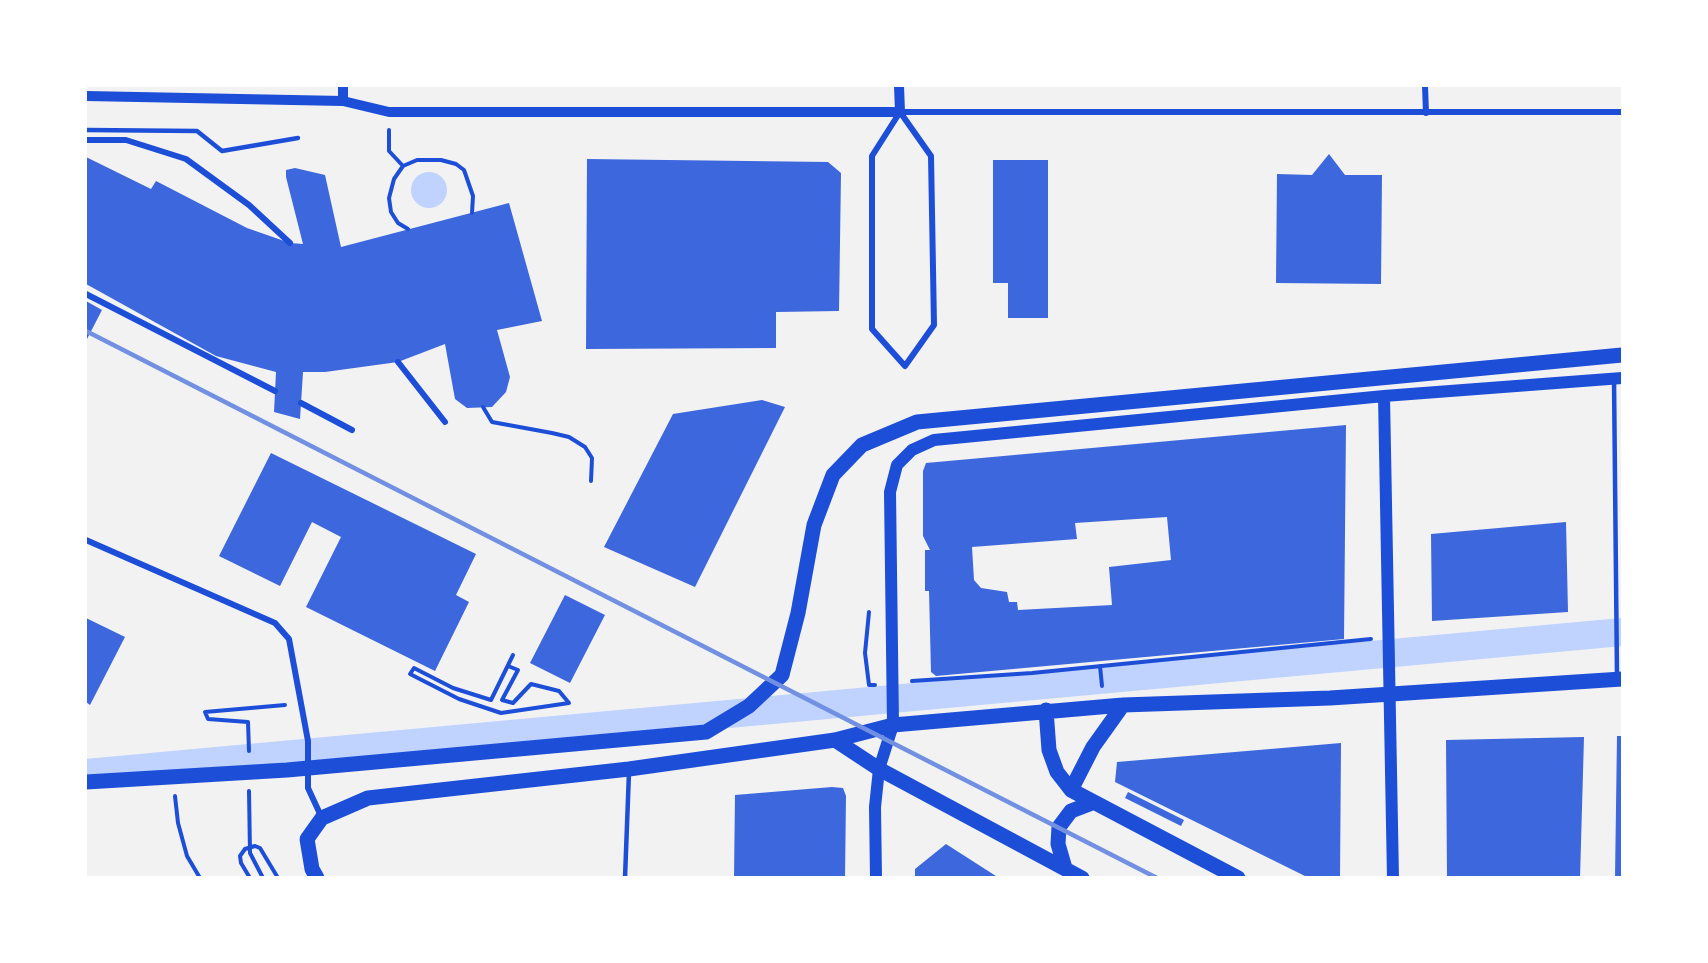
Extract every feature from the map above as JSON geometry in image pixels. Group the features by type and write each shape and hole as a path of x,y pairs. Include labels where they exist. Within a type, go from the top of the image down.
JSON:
{"main road":[{"path":"86,782 299,769 706,732 749,706 782,675 798,612 814,525 832,475 862,445 917,423 1623,355"},
{"path":"876,878 875,807 879,769 893,725 890,492 897,465 912,450 934,440 1384,396 1618,379"},
{"path":"1384,396 1393,878"},
{"path":"317,878 312,869 307,839 322,818 368,798 629,769 835,740 893,725 1123,705 1390,694 1620,680"},
{"path":"1071,790 1093,747 1123,705"},
{"path":"1046,711 1049,750 1057,772 1071,790 1238,878"},
{"path":"835,740 879,769 1082,878"},
{"path":"1065,868 1058,844 1059,827 1071,811 1092,803"}],"street":[{"path":"343,86 343,101"},
{"path":"899,86 900,112 931,156 934,324 905,366 872,329 872,156 900,112"},
{"path":"1425,86 1425,113"},
{"path":"86,96 343,101 389,112 1623,112"},
{"path":"86,140 126,140 186,159 249,205 290,243"},
{"path":"86,294 275,391"},
{"path":"398,362 445,422"},
{"path":"301,403 352,430"},
{"path":"86,540 275,623 289,639 308,741 308,788 322,818"}],"lane":[{"path":"86,130 197,131 222,151 298,138"},
{"path":"1618,379 1620,680"},
{"path":"625,878 629,769"}],"path":[{"path":"408,229 398,223 391,212 389,198 394,179 403,166 417,160 441,160 456,164 464,170 473,196 472,213"},
{"path":"483,407 492,422 569,437 585,447 592,458 591,481"},
{"path":"869,685 1032,673 1389,637"},
{"path":"508,666 518,670 502,700 513,703 531,684 560,691 569,703 501,713 449,694 410,674 414,668 453,688 490,700 513,655"},
{"path":"248,729 248,722 208,719 205,712 302,705"},
{"path":"172,776 178,823 187,856 200,878"},
{"path":"250,878 241,863 240,856 245,849 255,846 260,848 278,878"},
{"path":"250,853 263,878"}],"water":[{"path":"429,172 442,177 447,190 442,203 429,208 416,203 411,190 416,177"}],"building":[{"path":"1329,154 1345,175 1382,175 1381,284 1276,283 1277,174 1312,175"},
{"path":"86,157 151,189 156,181 247,228 290,243 303,244 286,177 286,170 295,168 325,175 341,247 509,203 542,321 497,330 510,377 506,392 492,407 467,408 455,399 445,344 398,362 325,372 303,372 300,419 274,412 276,372 216,356 86,284"},
{"path":"587,159 828,162 841,173 839,311 776,312 776,348 586,349"},
{"path":"993,160 1048,160 1048,318 1008,318 1008,283 993,283"},
{"path":"86,301 102,310 86,341"},
{"path":"762,400 785,407 695,587 604,547 673,414"},
{"path":"1346,425 1344,639 936,676 931,672 929,591 925,591 925,550 930,550 923,536 923,471 926,463","holes":["1167,517 1171,560 1109,567 1112,605 1018,610 1017,602 1009,602 1007,592 981,588 974,580 972,547 1077,539 1075,523"]},
{"path":"271,453 476,554 456,595 469,602 435,671 306,607 341,537 312,522 280,586 219,556"},
{"path":"1566,522 1568,612 1432,621 1431,534"},
{"path":"565,595 605,615 570,683 530,663"},
{"path":"86,618 125,637 90,705 86,702"},
{"path":"1617,736 1622,736 1622,878 1615,878"},
{"path":"1584,737 1580,878 1447,878 1446,740"},
{"path":"1341,743 1340,878 1309,878 1115,782 1117,762"},
{"path":"843,788 846,796 845,878 734,878 735,795"},
{"path":"1128,792 1184,820 1181,826 1125,798"},
{"path":"946,844 999,878 915,878 915,869"}],"waterway":[{"path":"86,773 1622,632"}],"railway":[{"path":"86,331 1157,878"}]}
